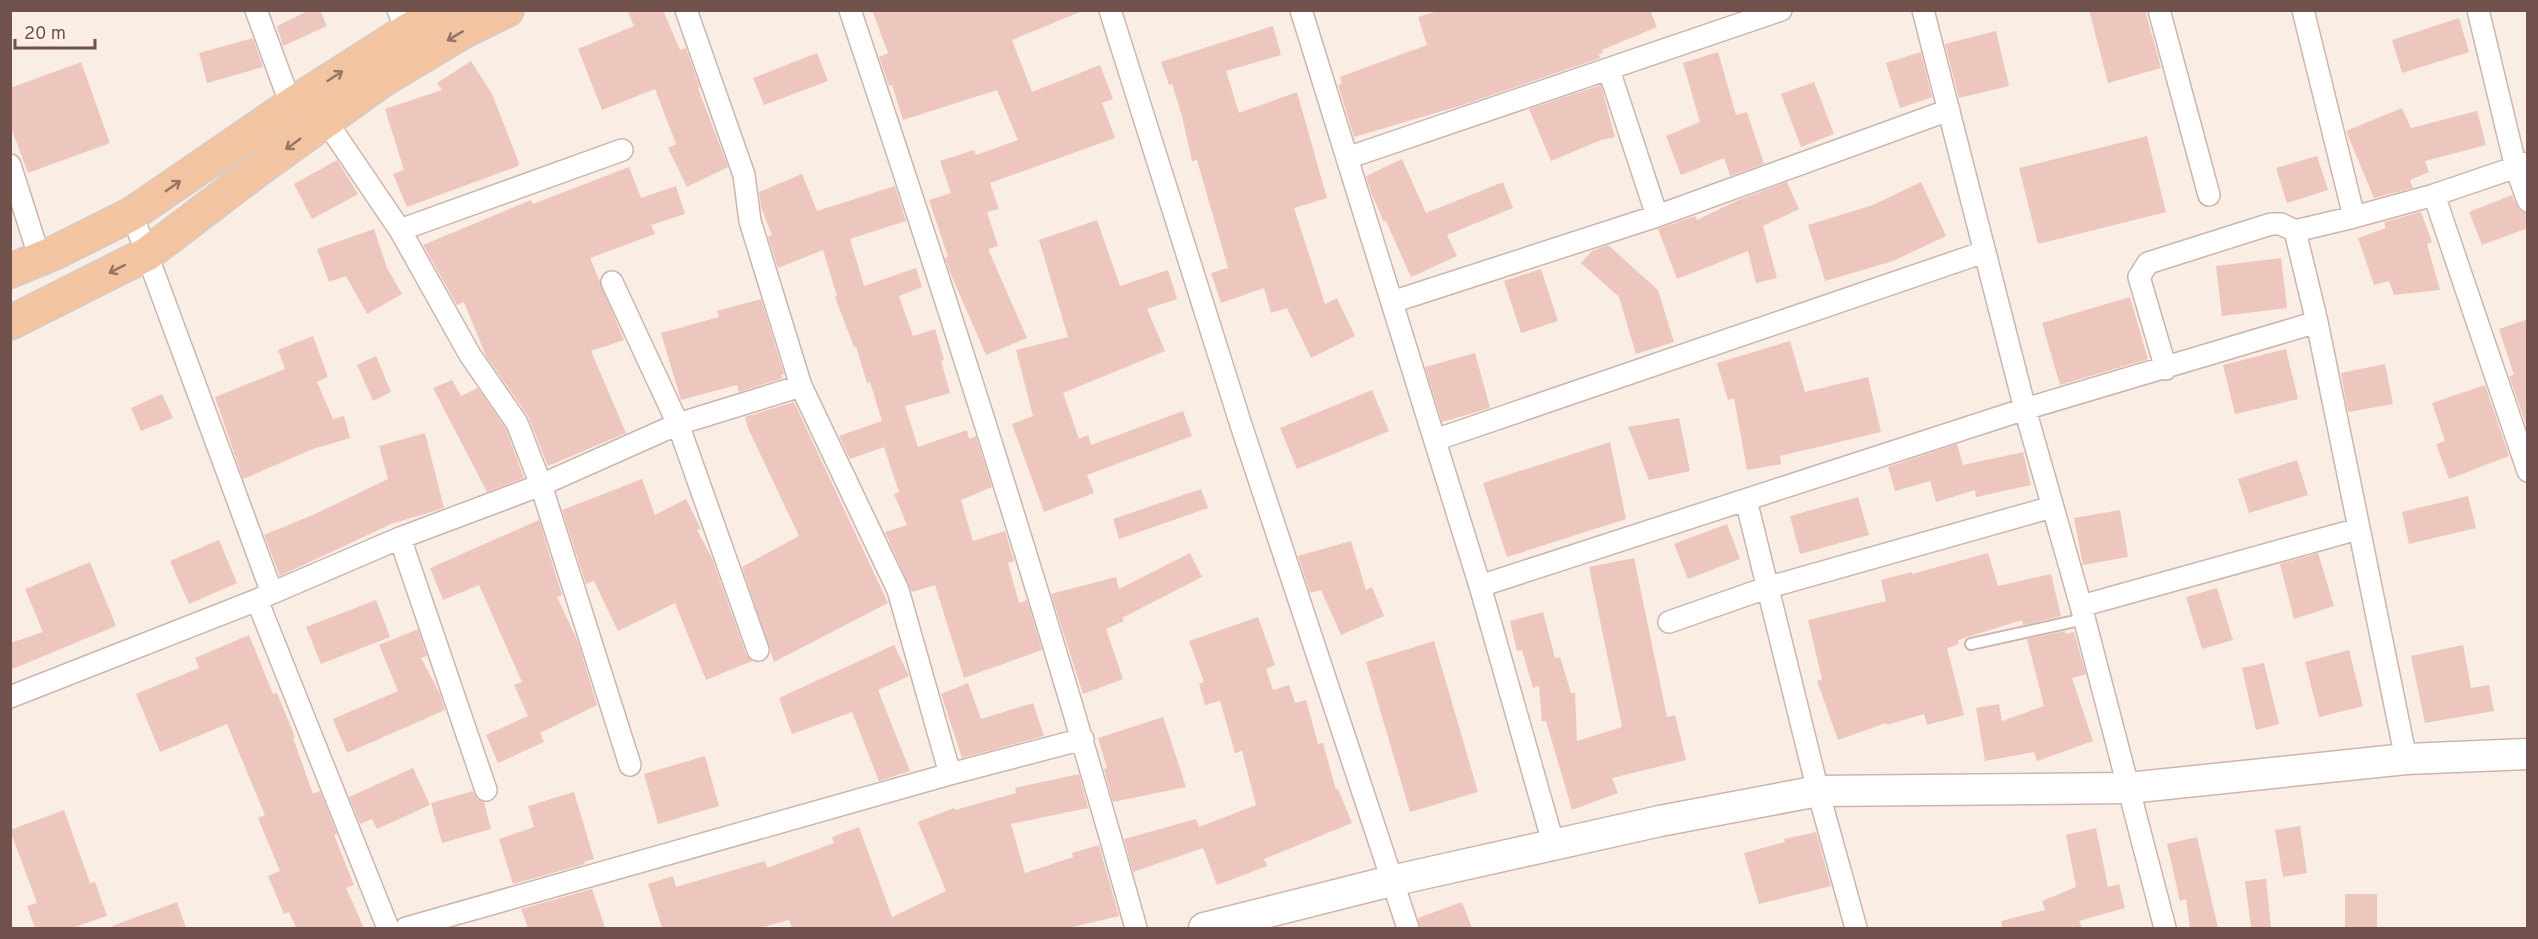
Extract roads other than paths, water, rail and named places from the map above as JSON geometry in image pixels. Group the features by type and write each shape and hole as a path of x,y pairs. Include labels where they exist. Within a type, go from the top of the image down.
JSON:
{"main road":[{"path":"25,265 132,214 291,105 402,21 443,10"},
{"path":"10,323 147,254 384,79 464,31 507,10"}],"street":[{"path":"256,10 291,105"},
{"path":"686,10 744,175 750,221 801,386 898,590 950,774"},
{"path":"850,10 943,290 1083,739 1136,928"},
{"path":"1110,10 1241,425 1408,928"},
{"path":"1301,10 1480,586 1554,846"},
{"path":"1347,158 1781,10"},
{"path":"1923,10 2025,410 2083,612 2165,928"},
{"path":"2158,10 2209,195"},
{"path":"2303,10 2354,217"},
{"path":"2478,10 2522,165 2528,201"},
{"path":"1609,70 1656,216"},
{"path":"1392,302 1656,216 1949,110"},
{"path":"326,121 400,230 470,355 517,423 541,485 630,765"},
{"path":"400,230 622,150"},
{"path":"10,165 25,265"},
{"path":"2166,369 2139,277 2148,263 2271,224 2281,224 2295,231 2354,217 2434,195 2522,165"},
{"path":"2434,195 2528,471"},
{"path":"132,214 264,597 388,928"},
{"path":"2295,231 2317,322 2406,759"},
{"path":"1435,440 1984,252"},
{"path":"612,282 678,424 759,650"},
{"path":"1480,586 2025,410 2317,322"},
{"path":"10,697 264,597 400,538 541,485 678,424 801,386"},
{"path":"1746,500 1818,791 1856,928"},
{"path":"1669,622 1766,588 2052,507"},
{"path":"2083,612 2358,529"},
{"path":"400,538 486,790"},
{"path":"406,928 950,774 1083,739"},
{"path":"1204,928 1391,881 1554,846 1660,820 1818,791 2128,788 2406,759 2528,754"}],"lane":[{"path":"1971,644 2083,612"}]}
